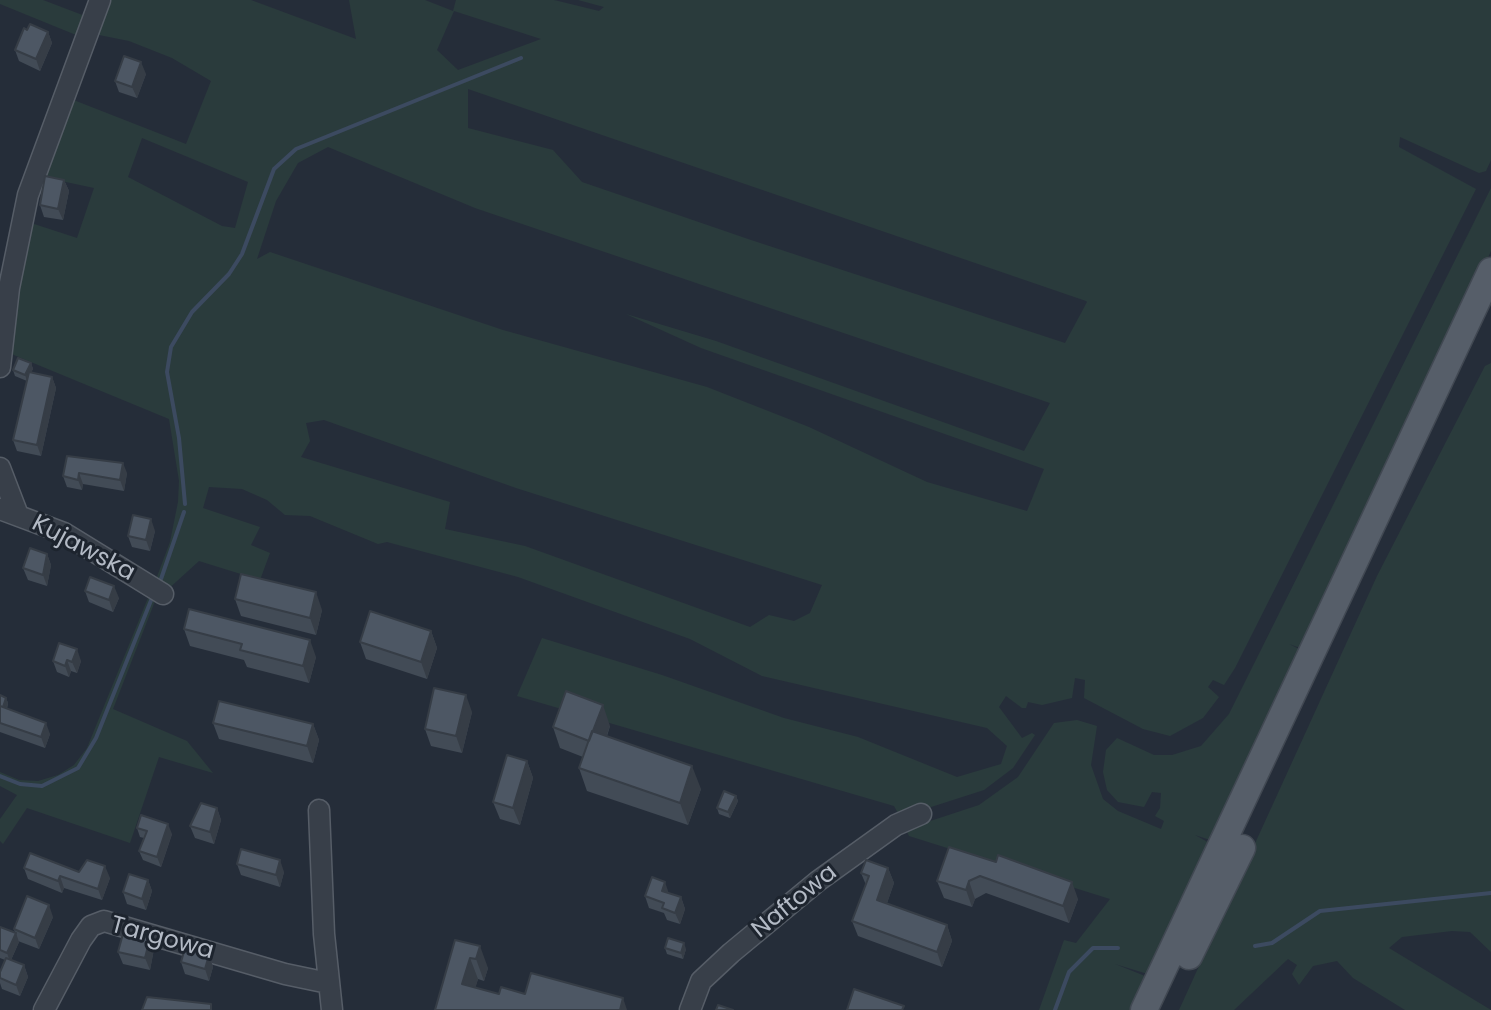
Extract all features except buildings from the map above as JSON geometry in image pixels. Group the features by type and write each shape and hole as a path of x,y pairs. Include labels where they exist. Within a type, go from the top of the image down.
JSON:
{"main road":[{"path":"1144,1010 1491,271"},
{"path":"1162,1010 1225,884 1491,302"}],"street":[{"path":"0,367 9,288 28,195 100,0"},
{"path":"0,468 9,512"},
{"name":"Kujawska","path":"9,512 64,533 163,594"},
{"path":"319,810 332,1010"},
{"name":"Naftowa","path":"690,1010 701,981 759,930 896,825 921,814"},
{"name":"Targowa","path":"44,1010 81,940 91,926 104,921 285,974 328,983"}],"shaded area":[{"path":"0,0 43,0 85,16 81,37 0,4"},
{"path":"108,0 251,0 356,39 349,0 425,0 453,11 456,0 554,0 599,11 604,7 578,0 1491,0 1491,160 1486,171 1479,173 1400,137 1399,147 1476,189 1235,668 1224,685 1213,680 1208,687 1219,697 1203,718 1170,736 1143,729 1084,698 1085,680 1075,678 1072,698 1042,705 1028,702 1026,708 1022,708 1006,696 999,707 1022,738 1032,733 1035,735 1013,768 984,790 900,817 894,806 517,696 542,638 662,675 784,718 858,737 957,777 1001,764 1007,746 987,728 762,676 690,639 518,577 387,542 378,544 310,516 285,515 267,500 242,489 209,487 203,508 260,527 251,545 270,553 260,580 199,561 166,591 155,582 170,542 178,502 179,481 169,419 9,353 28,222 77,238 94,188 38,176 71,99 186,144 211,81 172,58 129,41 94,34","holes":["454,11 541,39 458,70 437,50","468,89 1087,302 1065,343 582,182 553,150 468,128","142,138 248,182 235,228 222,226 128,177","328,147 475,208 1050,403 1024,451 716,341 626,314 701,348 1044,469 1027,511 927,482 809,427 707,387 503,330 270,252 257,259 276,201 298,163","324,420 516,488 822,585 810,613 794,621 769,615 750,627 525,546 445,529 450,502 301,457 310,441 306,423"]},
{"path":"1491,188 1491,251 1306,650 1289,644 1305,652 1216,842 1195,835 1213,845 1151,975 1115,964 1150,978 1134,1010 1039,1010 1064,940 1076,943 1110,899 909,836 906,829 979,805 1018,777 1054,723 1077,720 1097,726 1091,765 1103,799 1118,811 1161,829 1164,821 1155,816 1160,808 1161,793 1152,792 1144,807 1118,802 1107,790 1103,772 1106,750 1117,738 1154,755 1172,755 1201,746 1229,714"},
{"path":"1491,363 1491,952 1470,932 1452,931 1402,937 1389,948 1491,1010 1405,1010 1353,978 1337,961 1313,966 1299,985 1292,974 1297,965 1288,959 1234,1010 1179,1010 1377,576 1485,366"},
{"path":"148,598 155,601 113,709 187,741 213,773 159,757 130,843 27,808 3,844 0,841 0,819 17,795 0,786 0,772 19,780 38,781 58,775 74,765 87,748"}],"waterway":[{"path":"185,504 179,438 167,372 171,347 192,312 229,274 242,254 274,169 296,149 521,58"},
{"path":"161,579 184,512"},
{"path":"0,776 20,784 42,786 78,768 96,738 152,598"},
{"path":"1255,946 1272,943 1320,911 1491,893"},
{"path":"1055,1010 1069,972 1093,948 1118,948"}]}
